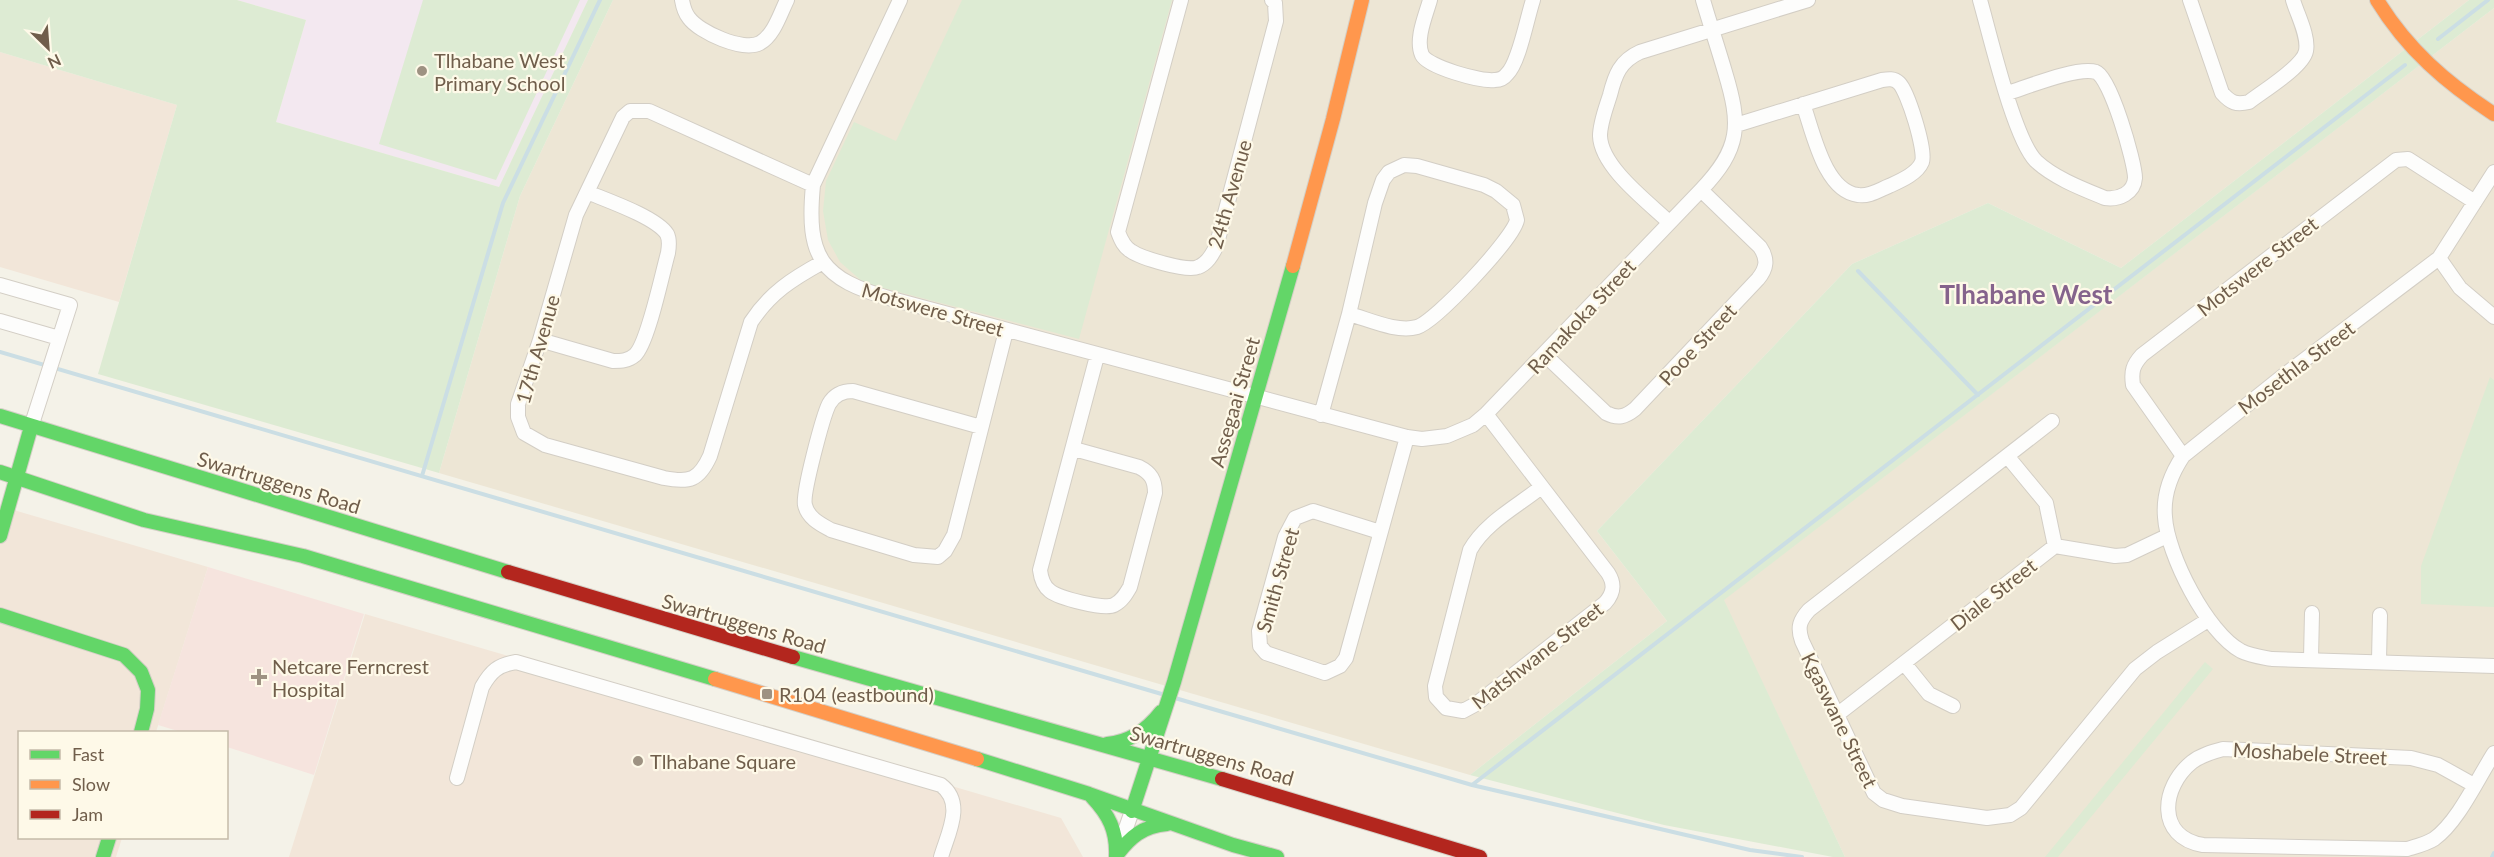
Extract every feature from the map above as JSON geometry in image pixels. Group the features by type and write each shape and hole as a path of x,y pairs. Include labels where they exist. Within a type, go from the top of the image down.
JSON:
{"main road":[{"name":"Assegaai Street","path":"1132,811 1166,705 1255,397 1330,130 1362,0"},
{"path":"2377,0 2403,40 2427,66 2447,84 2494,114"},
{"name":"Swartruggens Road","path":"0,416 586,596 1148,756 1480,857"},
{"path":"0,536 31,427"},
{"path":"0,472 144,520 303,556 767,694 1089,794 1132,811 1277,857"},
{"path":"0,615 114,651 124,655 138,666 145,676 149,692 141,731"},
{"path":"1093,742 1110,744 1125,741 1139,734 1155,720 1166,705"},
{"path":"1089,794 1105,811 1115,828 1116,856"},
{"path":"1116,856 1128,839 1142,828 1156,824 1174,824"},
{"path":"103,857 108,839"}],"street":[{"path":"682,0 688,18 696,25 739,46 749,47 759,44 770,34 787,0"},
{"name":"Motswere Street","path":"900,0 813,185 810,217 814,246 823,262 858,290 1255,397"},
{"name":"24th Avenue","path":"1182,0 1118,232 1130,251 1142,257 1191,269 1207,261 1216,247 1276,21 1275,3 1272,0"},
{"path":"1430,0 1420,44 1427,62 1484,80 1495,81 1504,78 1515,64 1533,0"},
{"name":"Ramakoka Street","path":"1255,397 1422,439 1447,436 1473,425 1486,414 1723,165 1736,125 1732,97 1703,0"},
{"path":"1669,222 1611,165 1602,147 1601,127 1616,74 1630,57 1808,0"},
{"path":"1980,0 2008,93 2028,150 2037,162 2086,190 2105,198 2113,200 2122,197 2130,190 2135,177 2132,162 2112,94 2102,76 2096,72 2085,71 2008,93"},
{"path":"2190,0 2222,93 2228,100 2239,104 2249,102 2301,62 2306,52 2306,44 2293,0"},
{"path":"1736,125 1803,104 1881,80 1895,81 1900,85 1909,103 1923,154 1920,165 1915,171 1870,195 1848,192 1839,186 1827,171 1803,104"},
{"name":"17th Avenue","path":"813,185 649,111 630,111 623,117 576,215 540,340 518,404 518,417 524,433 545,445 664,478 680,481 694,478 703,471 710,456 751,322 763,303 778,290 823,262"},
{"name":"Motswere Street","path":"2183,456 2133,385 2131,373 2134,363 2142,355 2396,160 2408,159 2475,202"},
{"path":"1321,415 1349,314 1375,203 1383,180 1389,172 1404,165 1434,170 1496,191 1513,205 1517,220 1510,236 1444,308 1424,324 1405,328 1349,314"},
{"name":"Mosethla Street","path":"2208,620 2188,584 2167,536 2165,500 2175,467 2183,456 2274,383 2439,258 2494,172"},
{"name":"Pooe Street","path":"1544,354 1606,413 1619,417 1626,416 1635,409 1758,279 1766,265 1766,258 1760,247 1701,190"},
{"path":"540,340 613,361 633,357 643,342 668,253 667,235 650,220 587,192"},
{"path":"2439,258 2460,288 2494,317"},
{"path":"0,285 70,305 31,427"},
{"path":"0,321 59,338"},
{"path":"981,427 853,391 841,393 829,404 810,470 804,499 808,513 819,524 831,530 914,555 938,556 945,551 954,535 1006,331"},
{"path":"1074,449 1146,470 1155,484 1155,493 1130,587 1126,595 1113,605 1106,607 1058,596 1051,592 1041,579 1041,562 1074,449 1097,356"},
{"name":"Matshwane Street","path":"1486,414 1540,488 1608,573 1613,585 1610,597 1476,704 1463,711 1446,708 1436,697 1435,686 1470,550 1489,527 1540,488"},
{"name":"Kgaswane Street","path":"2052,422 1809,609 1803,617 1799,633 1874,793 1882,800 1902,806 1999,818 2010,815 2021,808 2135,669 2157,652 2208,620"},
{"name":"Smith Street","path":"1380,532 1313,511 1295,518 1285,537 1259,631 1259,640 1263,650 1272,657 1325,673 1340,666 1346,658 1407,437"},
{"path":"2008,457 2046,503 2055,546"},
{"name":"Diale Street","path":"1838,714 2055,546 2115,556 2127,555 2167,536"},
{"path":"2311,658 2312,613"},
{"path":"2379,660 2380,615"},
{"path":"2208,620 2228,642 2242,651 2272,659 2379,660 2494,666"},
{"path":"457,778 482,687 490,673 502,665 516,662 941,785 951,792 954,802 953,815 941,857"},
{"path":"1904,663 1929,694 1953,706"},
{"name":"Moshabele Street","path":"2474,785 2438,765 2411,758 2223,749 2204,755 2184,770 2174,783 2168,807 2174,828 2180,837 2196,844 2407,849 2423,845 2447,827 2474,785 2494,753"},
{"path":"1116,856 1132,811"}],"shaded area":[{"name":"Tlhabane West Primary School","path":"237,0 588,0 499,187 276,122 306,20"},
{"path":"613,0 2469,0 2121,268 1988,203 1852,264 1597,531 1667,621 1470,775 439,473 520,196"},
{"path":"2494,8 2494,857 1845,857 1723,600"},
{"path":"0,52 177,105 119,302 0,267"},
{"path":"0,506 208,567 156,731 18,731 18,839 122,839 116,857 0,857"},
{"name":"Netcare Ferncrest Hospital","path":"208,567 364,614 314,775 228,747 228,731 178,731 158,725"},
{"path":"365,614 1061,818 1083,857 289,857"}],"green space":[{"path":"0,0 237,0 306,20 276,122 499,187 588,0 613,0 520,196 439,473 98,374 177,105 0,52"},
{"path":"423,0 580,0 496,180 379,144"},
{"path":"962,0 1172,0 1079,339 864,283 840,262 828,240 823,211 826,181 854,122 896,141"},
{"path":"2469,0 2494,0 2494,8 1724,600 1845,857 1833,857 1664,825 1470,775 1667,621 1597,531 1852,264 1988,203 2121,268"},
{"path":"2490,377 2494,380 2494,607 2421,604 2421,566"},
{"path":"2205,662 2213,669 2058,857 2045,857"}],"waterway":[{"path":"422,476 503,203 600,0"},
{"path":"2438,39 2488,0"},
{"path":"1472,785 2405,65"},
{"path":"1858,271 1978,395"},
{"path":"0,352 1165,695"},
{"path":"1175,698 1472,785 1750,850 1802,857"},
{"path":"2492,857 2494,853"}],"traffic: fast":[{"path":"1132,811 1174,682 1293,266"},
{"path":"0,416 508,572"},
{"path":"0,536 31,427"},
{"path":"0,472 144,520 303,556 715,679"},
{"path":"0,615 124,655 141,672 148,690 147,709 141,731"},
{"path":"793,657 1222,779"},
{"path":"1107,744 1131,738 1150,724 1161,712"},
{"path":"977,759 1089,794 1233,845 1277,857"},
{"path":"1092,797 1111,824 1116,856"},
{"path":"1116,856 1126,843 1144,830 1167,824"},
{"path":"103,857 109,839"}],"traffic: slow":[{"path":"1293,266 1333,119 1362,0"},
{"path":"2377,0 2401,34 2429,64 2494,114"},
{"path":"715,679 977,759"}],"traffic: jam":[{"path":"508,572 793,657"},
{"path":"1222,779 1480,857"}],"place":[{"name":"Tlhabane West Primary School","path":"422,71"},
{"name":"Netcare Ferncrest Hospital","path":"259,677"},
{"name":"R104 (eastbound)","path":"767,694"},
{"name":"Tlhabane Square","path":"638,761"}],"district":[{"name":"Tlhabane West","path":"2026,294"}]}
